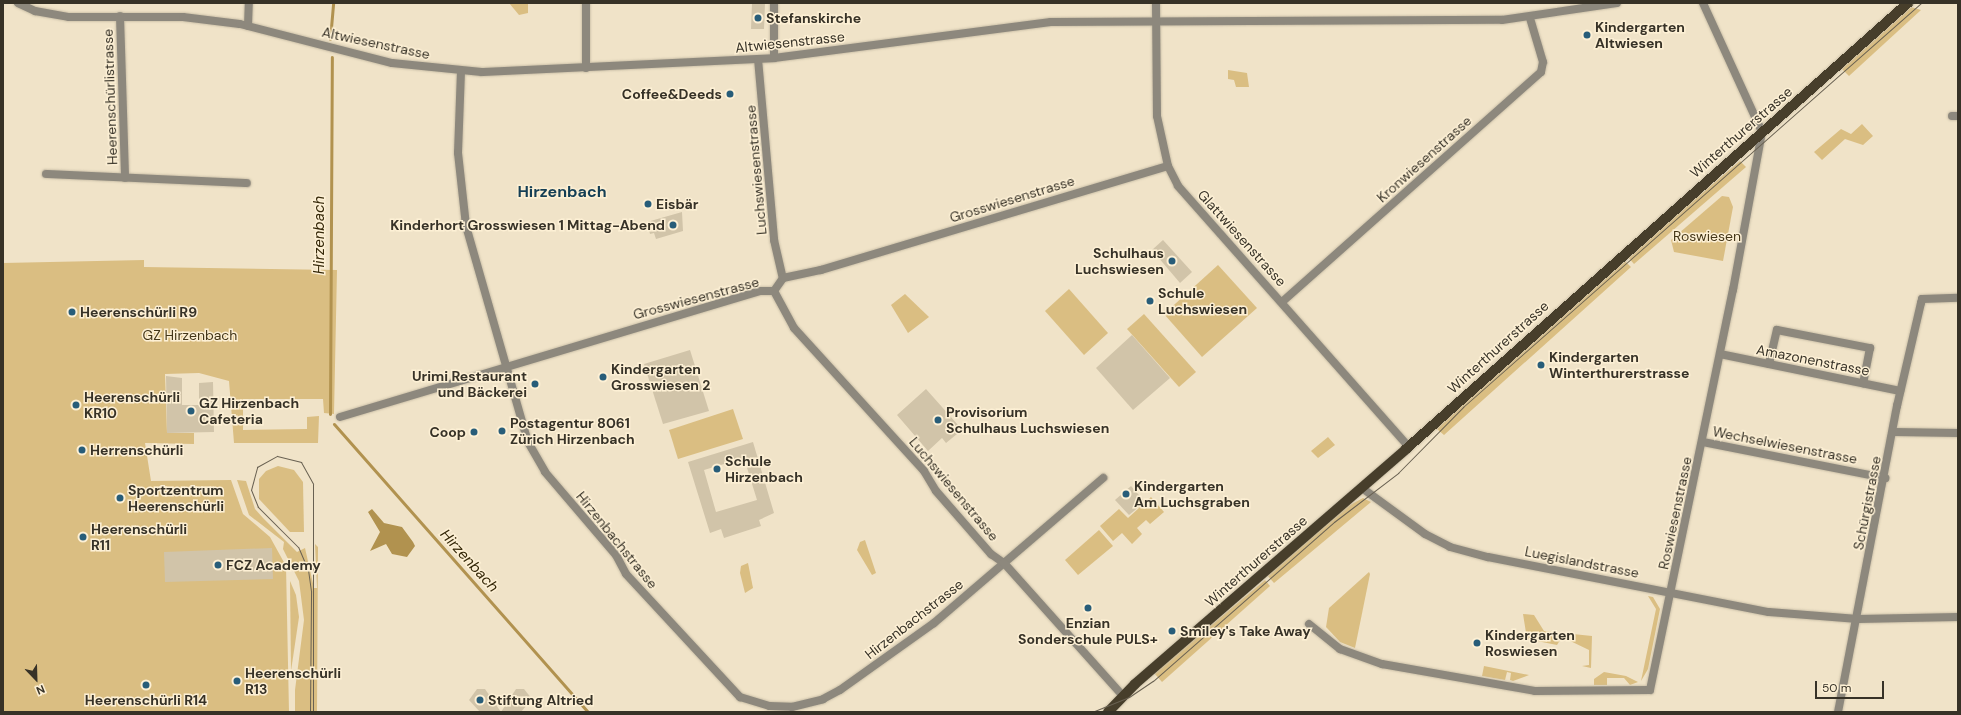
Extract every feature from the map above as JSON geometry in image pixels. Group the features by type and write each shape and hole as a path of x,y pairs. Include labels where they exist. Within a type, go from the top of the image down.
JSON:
{"main road":[{"name":"Winterthurerstrasse","path":"1108,712 1123,696 1409,447 1908,3"}],"street":[{"name":"Altwiesenstrasse","path":"18,3 51,15 189,18 248,26 392,63 461,72 586,68 774,58 1051,22 1156,19 1530,18 1617,3"},
{"path":"248,26 249,3"},
{"path":"586,3 586,68"},
{"path":"774,3 774,58"},
{"name":"Glattwiesenstrasse","path":"1156,3 1157,116 1168,166 1187,197 1282,302 1409,447"},
{"path":"1702,3 1762,132"},
{"name":"Heerenschürlistrasse","path":"120,16 125,178"},
{"name":"Kronwiesenstrasse","path":"1282,302 1540,72 1543,62 1530,18"},
{"name":"Luchswiesenstrasse","path":"758,59 774,240 787,278"},
{"name":"Hirzenbachstrasse","path":"461,72 460,190 475,265 523,430 544,472 616,555 626,574 726,685 746,700 792,707 823,699 903,646 1004,563 1103,478"},
{"name":"Roswiesenstrasse","path":"1309,624 1340,649 1382,664 1530,690 1638,692 1650,690 1654,682 1703,442 1762,132"},
{"name":"Grosswiesenstrasse","path":"340,417 760,291 774,291 787,278 1168,166"},
{"name":"Heerenschürlistrasse","path":"46,174 247,183"},
{"name":"Luchswiesenstrasse","path":"774,291 794,328 927,474 936,491 991,554 1004,563 1123,696"},
{"name":"Schürgistrasse","path":"1838,712 1858,619 1894,432 1900,391 1922,299 1958,298"},
{"path":"1769,364 1777,330 1870,348 1863,383"},
{"name":"Amazonenstrasse","path":"1720,354 1900,391"},
{"path":"1894,432 1958,433"},
{"name":"Wechselwiesenstrasse","path":"1703,442 1885,478"},
{"name":"Luegislandstrasse","path":"1362,488 1425,534 1450,547 1769,612 1858,619 1958,617"}],"green space":[{"path":"509,3 528,3 528,13 519,15"},
{"path":"1911,7 1921,10 1849,76 1841,68"},
{"path":"1228,70 1247,73 1249,87 1236,87 1234,80 1228,79"},
{"path":"1862,124 1873,136 1863,145 1845,139 1822,160 1814,152 1841,129 1851,134"},
{"path":"1740,161 1746,167 1634,264 1627,256"},
{"name":"Roswiesen","path":"1722,196 1729,197 1733,207 1723,261 1674,252 1671,240"},
{"name":"Sportzentrum Heerenschürli","path":"144,260 144,267 337,270 334,414 324,413 323,399 243,399 243,430 307,429 307,417 319,416 318,443 234,443 229,381 199,373 165,374 167,433 194,433 194,444 145,443 151,481 231,480 243,514 270,537 286,566 289,712 3,712 3,263"},
{"path":"1625,261 1631,267 1444,435 1437,429 1432,432"},
{"path":"1218,265 1257,308 1202,357 1164,314"},
{"path":"1069,289 1108,333 1084,355 1045,311"},
{"path":"905,294 929,317 908,333 891,305"},
{"path":"1144,314 1196,372 1179,387 1127,329"},
{"path":"733,409 743,439 678,459 669,430"},
{"path":"1328,437 1335,445 1318,458 1311,451"},
{"path":"278,466 294,470 303,482 304,532 290,532 259,499 259,479 266,471"},
{"path":"237,480 246,481 255,509 297,552 305,548 314,588 317,588 315,544 318,547 317,712 295,712 295,690 304,620 299,581 283,549 284,542 249,515"},
{"path":"1151,497 1164,512 1150,524 1146,520 1137,528 1142,534 1132,544 1122,533 1113,541 1100,526 1119,509 1128,518"},
{"path":"1363,498 1371,502 1274,583 1267,575 1348,506"},
{"path":"1099,530 1113,546 1078,575 1065,560"},
{"path":"865,540 876,573 872,575 857,550 860,542"},
{"path":"748,563 753,588 745,593 740,573 741,566"},
{"path":"1369,572 1370,574 1355,648 1340,642 1326,627 1329,608"},
{"path":"1265,580 1270,586 1162,682 1154,673"},
{"path":"290,581 296,595 299,617 291,671"},
{"path":"1648,596 1653,597 1660,609 1648,669 1641,681 1656,609"},
{"path":"1523,614 1534,615 1544,631 1592,636 1591,668 1582,666 1589,665 1589,650 1562,637 1557,645 1527,639"},
{"path":"1484,666 1529,675 1513,681 1510,680 1511,673 1507,672 1505,680 1482,676"},
{"path":"1604,672 1626,676 1638,682 1630,685 1624,678 1607,678 1607,685 1594,685 1594,679"}],"shaded area":[{"path":"372,509 384,523 402,527 413,542 415,546 407,557 392,554 386,544 370,551 380,532 368,512"}],"building":[{"name":"Stefanskirche","path":"752,3 765,3 764,29 751,29"},
{"name":"Kinderhort Grosswiesen 1 Mittag-Abend","path":"682,212 683,231 656,239 654,233 650,234 647,222"},
{"name":"Schulhaus Luchswiesen","path":"1163,240 1192,272 1180,283 1152,250"},
{"path":"1132,335 1170,378 1133,410 1096,368"},
{"path":"690,350 709,411 663,424 644,364"},
{"path":"166,376 182,378 182,405 199,405 199,383 213,382 214,432 167,433"},
{"name":"Provisorium Schulhaus Luchswiesen","path":"926,389 958,425 953,429 957,434 946,443 942,438 928,451 897,415"},
{"path":"753,442 774,513 759,520 761,526 724,538 721,529 710,533 688,462","holes":["744,458 757,500 716,512 704,470"]},
{"path":"1131,486 1145,502 1129,515 1115,500"},
{"name":"FCZ Academy","path":"272,548 273,579 165,582 164,552"},
{"path":"477,689 485,689 501,712 480,712 469,700"},
{"path":"516,689 524,689 532,699 521,712 501,712"}],"waterway":[{"name":"Hirzenbach","path":"330,39 333,3"},
{"name":"Hirzenbach","path":"330,414 332,57"},
{"name":"Hirzenbach","path":"334,424 588,712"}],"tram line":[{"path":"1092,712 1129,697 1153,681 1334,522 1398,473 1463,407 1921,3"},
{"path":"310,712 311,591 308,570 298,547 258,507 251,490 257,467 277,456 301,462 313,484 313,712"}],"place":[{"name":"Stefanskirche","path":"758,18"},
{"name":"Kindergarten Altwiesen","path":"1587,35"},
{"name":"Coffee&Deeds","path":"730,94"},
{"name":"Eisbär","path":"648,204"},
{"name":"Kinderhort Grosswiesen 1 Mittag-Abend","path":"673,225"},
{"name":"Schulhaus Luchswiesen","path":"1172,261"},
{"name":"Schule Luchswiesen","path":"1150,301"},
{"name":"Heerenschürli R9","path":"72,312"},
{"name":"Kindergarten Winterthurerstrasse","path":"1541,365"},
{"name":"Kindergarten Grosswiesen 2","path":"603,377"},
{"name":"Urimi Restaurant und Bäckerei","path":"535,384"},
{"name":"Heerenschürli KR10","path":"76,405"},
{"name":"GZ Hirzenbach Cafeteria","path":"191,411"},
{"name":"Provisorium Schulhaus Luchswiesen","path":"938,420"},
{"name":"Postagentur 8061 Zürich Hirzenbach","path":"502,431"},
{"name":"Coop","path":"474,432"},
{"name":"Herrenschürli","path":"82,450"},
{"name":"Schule Hirzenbach","path":"717,469"},
{"name":"Kindergarten Am Luchsgraben","path":"1126,494"},
{"name":"Sportzentrum Heerenschürli","path":"120,498"},
{"name":"Heerenschürli R11","path":"83,537"},
{"name":"FCZ Academy","path":"218,565"},
{"name":"Enzian Sonderschule PULS+","path":"1088,608"},
{"name":"Smiley's Take Away","path":"1172,631"},
{"name":"Kindergarten Roswiesen","path":"1477,643"},
{"name":"Heerenschürli R13","path":"237,681"},
{"name":"Heerenschürli R14","path":"146,685"},
{"name":"Stiftung Altried","path":"480,700"}],"district":[{"name":"Hirzenbach","path":"562,192"}],"park label":[{"name":"GZ Hirzenbach","path":"190,335"}]}
